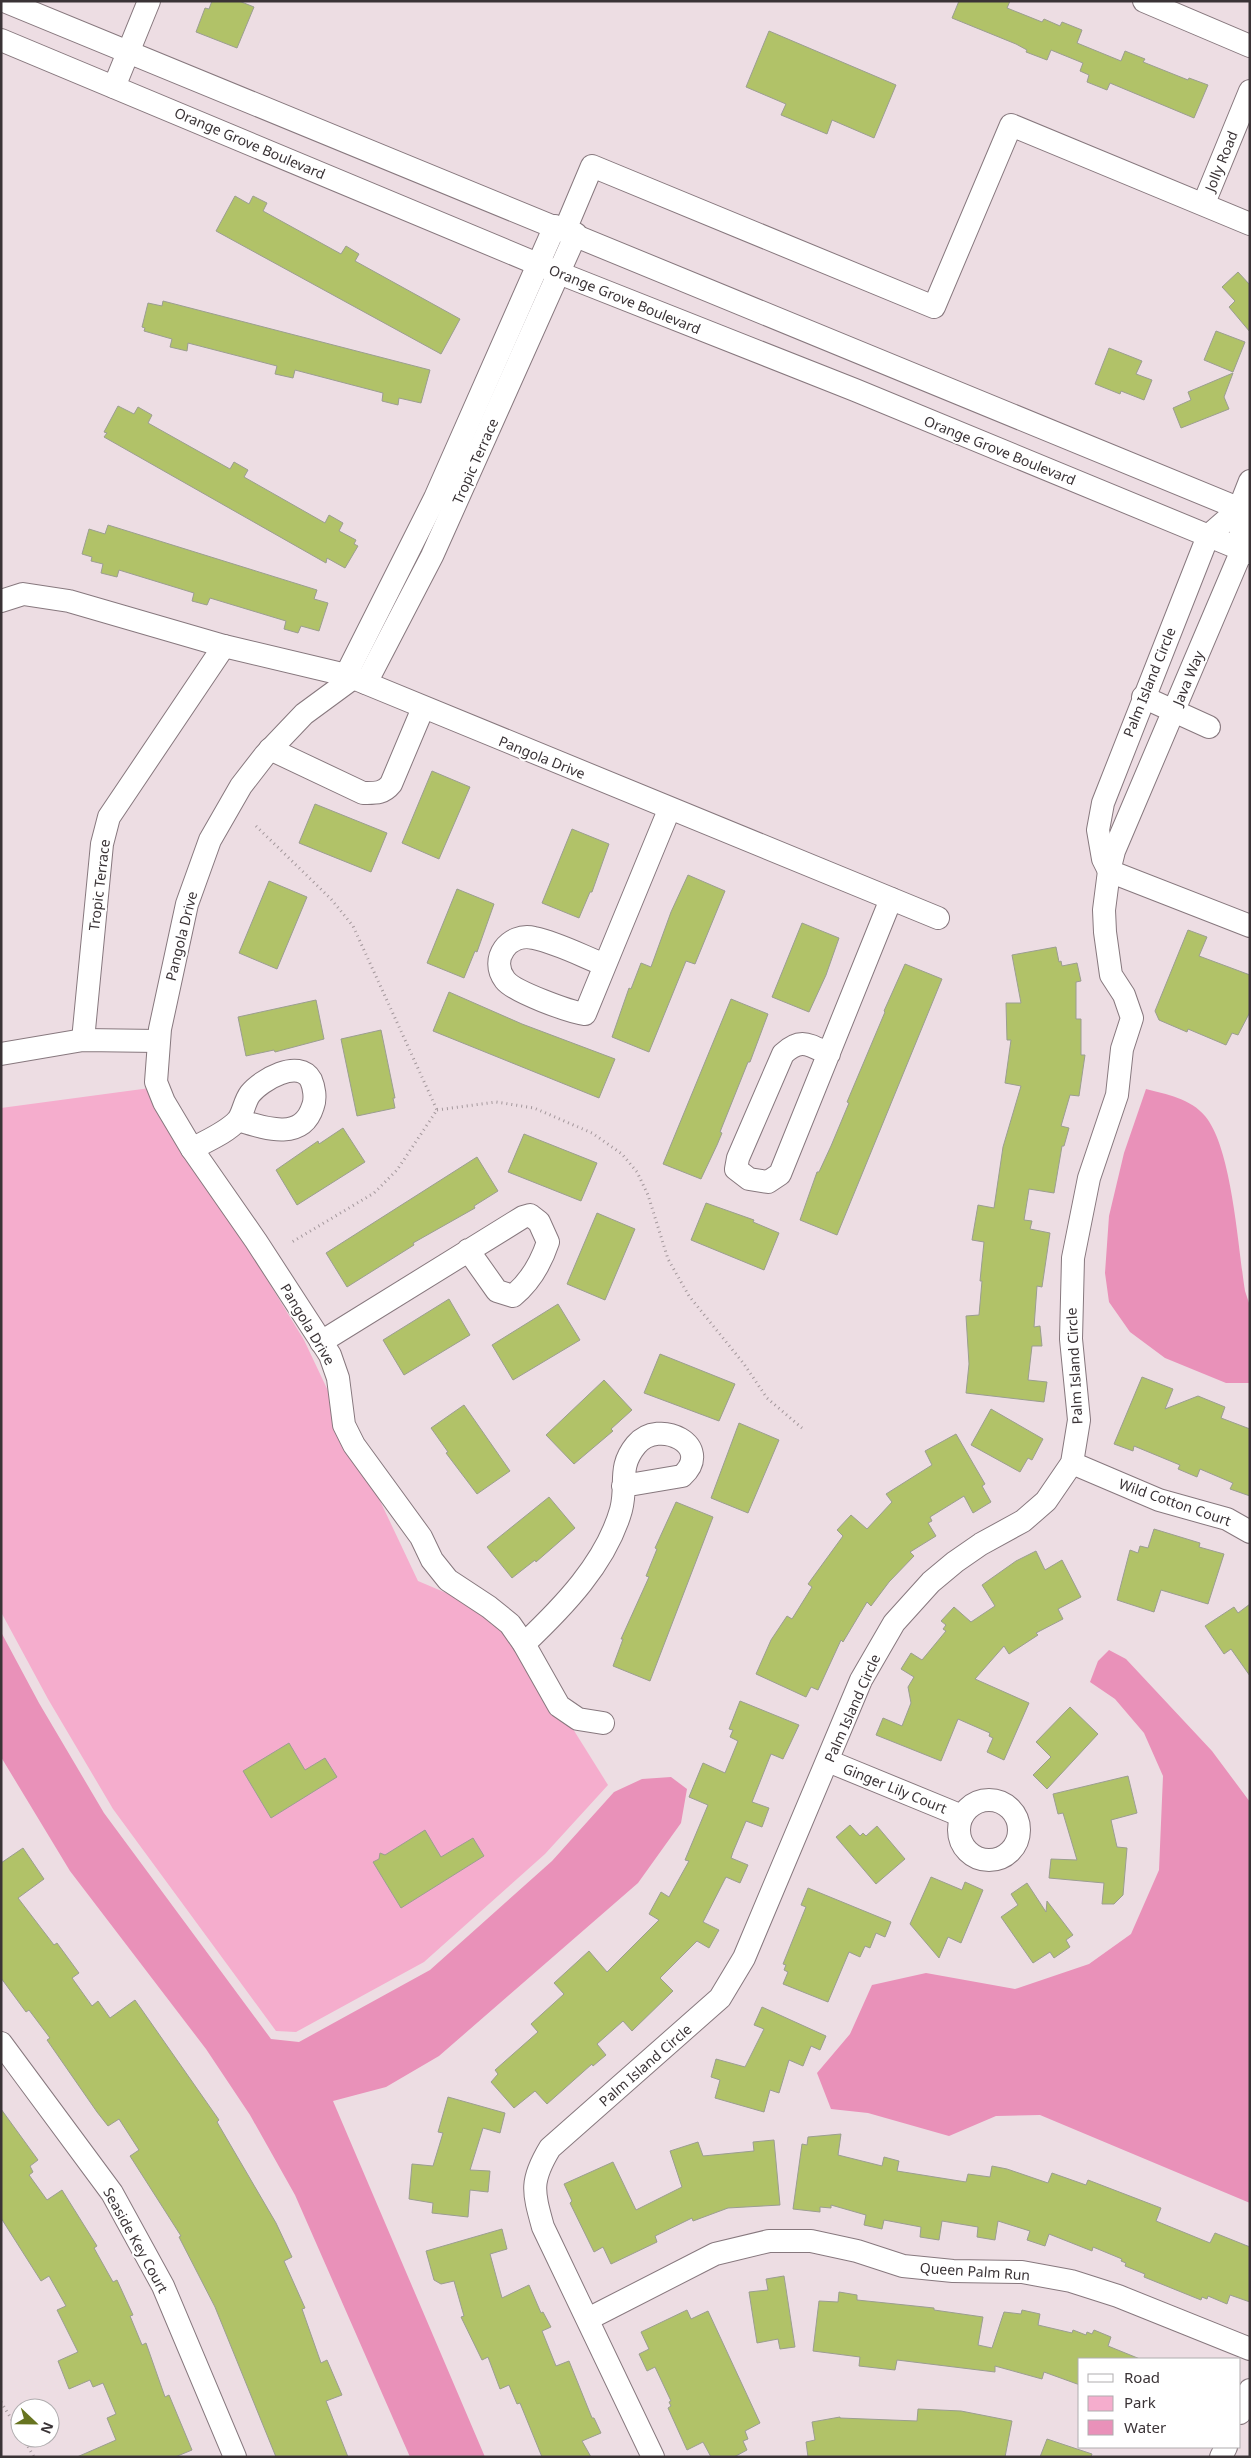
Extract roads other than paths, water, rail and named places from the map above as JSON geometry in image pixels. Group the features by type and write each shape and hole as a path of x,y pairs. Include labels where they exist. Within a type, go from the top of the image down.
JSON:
{"street":[{"path":"4,1 565,230 1244,511"},
{"path":"114,87 150,1"},
{"path":"1144,1 1250,46"},
{"name":"Orange Grove Boulevard","path":"1,40 559,273 855,390 1246,551"},
{"name":"Jolly Road","path":"1204,203 1250,91"},
{"path":"565,230 592,166 934,307 1011,125 1204,203 1250,224"},
{"name":"Tropic Terrace","path":"355,679 538,264 565,230"},
{"name":"Tropic Terrace","path":"355,679 432,556 559,273 565,230"},
{"name":"Java Way","path":"1109,871 1114,851 1246,551 1244,511 1250,481"},
{"name":"Palm Island Circle","path":"653,2457 543,2227 534,2194 538,2168 550,2148 720,1998 744,1958 870,1660 894,1623 908,1605 955,1562 981,1544 1024,1520 1046,1502 1072,1464 1079,1420 1071,1339 1073,1258 1079,1217 1088,1178 1117,1095 1122,1049 1132,1018 1124,995 1111,975 1104,910 1109,871 1103,859 1098,830 1103,803 1143,697 1208,536 1244,511"},
{"path":"1,601 23,594 69,601 224,646 355,679"},
{"name":"Tropic Terrace","path":"83,1040 102,844 109,817 224,646"},
{"name":"Pangola Drive","path":"603,1723 578,1719 559,1706 524,1644 510,1624 448,1580 432,1560 421,1537 354,1445 344,1425 338,1378 330,1355 192,1149 164,1102 156,1082 158,1041 187,904 210,840 241,786 270,749 304,714 355,679 669,810 938,918"},
{"path":"1143,697 1209,727"},
{"path":"270,749 363,793 377,793 386,790 391,784 423,708"},
{"path":"605,965 534,937 518,937 508,943 501,952 498,968 506,982 531,995 574,1012 585,1014 669,810"},
{"path":"1109,871 1250,926"},
{"path":"829,1054 803,1043 793,1044 783,1054 738,1158 736,1169 749,1179 768,1182 780,1174 829,1054 891,899"},
{"path":"1,1054 83,1040 158,1041"},
{"path":"192,1149 238,1120"},
{"path":"321,1342 468,1250"},
{"name":"Wild Cotton Court","path":"1072,1464 1159,1500 1227,1519 1250,1532"},
{"path":"524,1644 561,1609 604,1550 621,1509 623,1486"},
{"name":"Ginger Lily Court","path":"828,1761 962,1816"},
{"name":"Seaside Key Court","path":"1,2043 112,2193 163,2286 235,2457"},
{"name":"Queen Palm Run","path":"588,2319 715,2254 769,2241 811,2241 856,2251 903,2266 954,2271 1022,2272 1071,2281 1118,2296 1250,2349"},
{"path":"1241,2411 1250,2390"}],"water":[{"path":"1146,1089 1178,1098 1193,1105 1205,1116 1214,1131 1222,1151 1228,1174 1245,1291 1250,1306 1250,1383 1226,1383 1165,1358 1130,1332 1109,1302 1105,1273 1109,1216 1124,1153"},
{"path":"1,1632 39,1703 104,1813 271,2039 299,2042 430,1970 552,1861 614,1792 642,1779 671,1777 687,1789 681,1823 638,1883 439,2056 386,2087 333,2101 485,2457 410,2457 295,2195 250,2115 206,2049 70,1871 1,1757"},
{"path":"1109,1650 1126,1659 1212,1751 1250,1802 1250,2203 1040,2115 996,2116 949,2136 868,2113 831,2109 817,2073 850,2034 872,1985 926,1973 1015,1989 1089,1964 1131,1934 1159,1870 1163,1776 1144,1733 1115,1699 1090,1682 1098,1661"}]}
